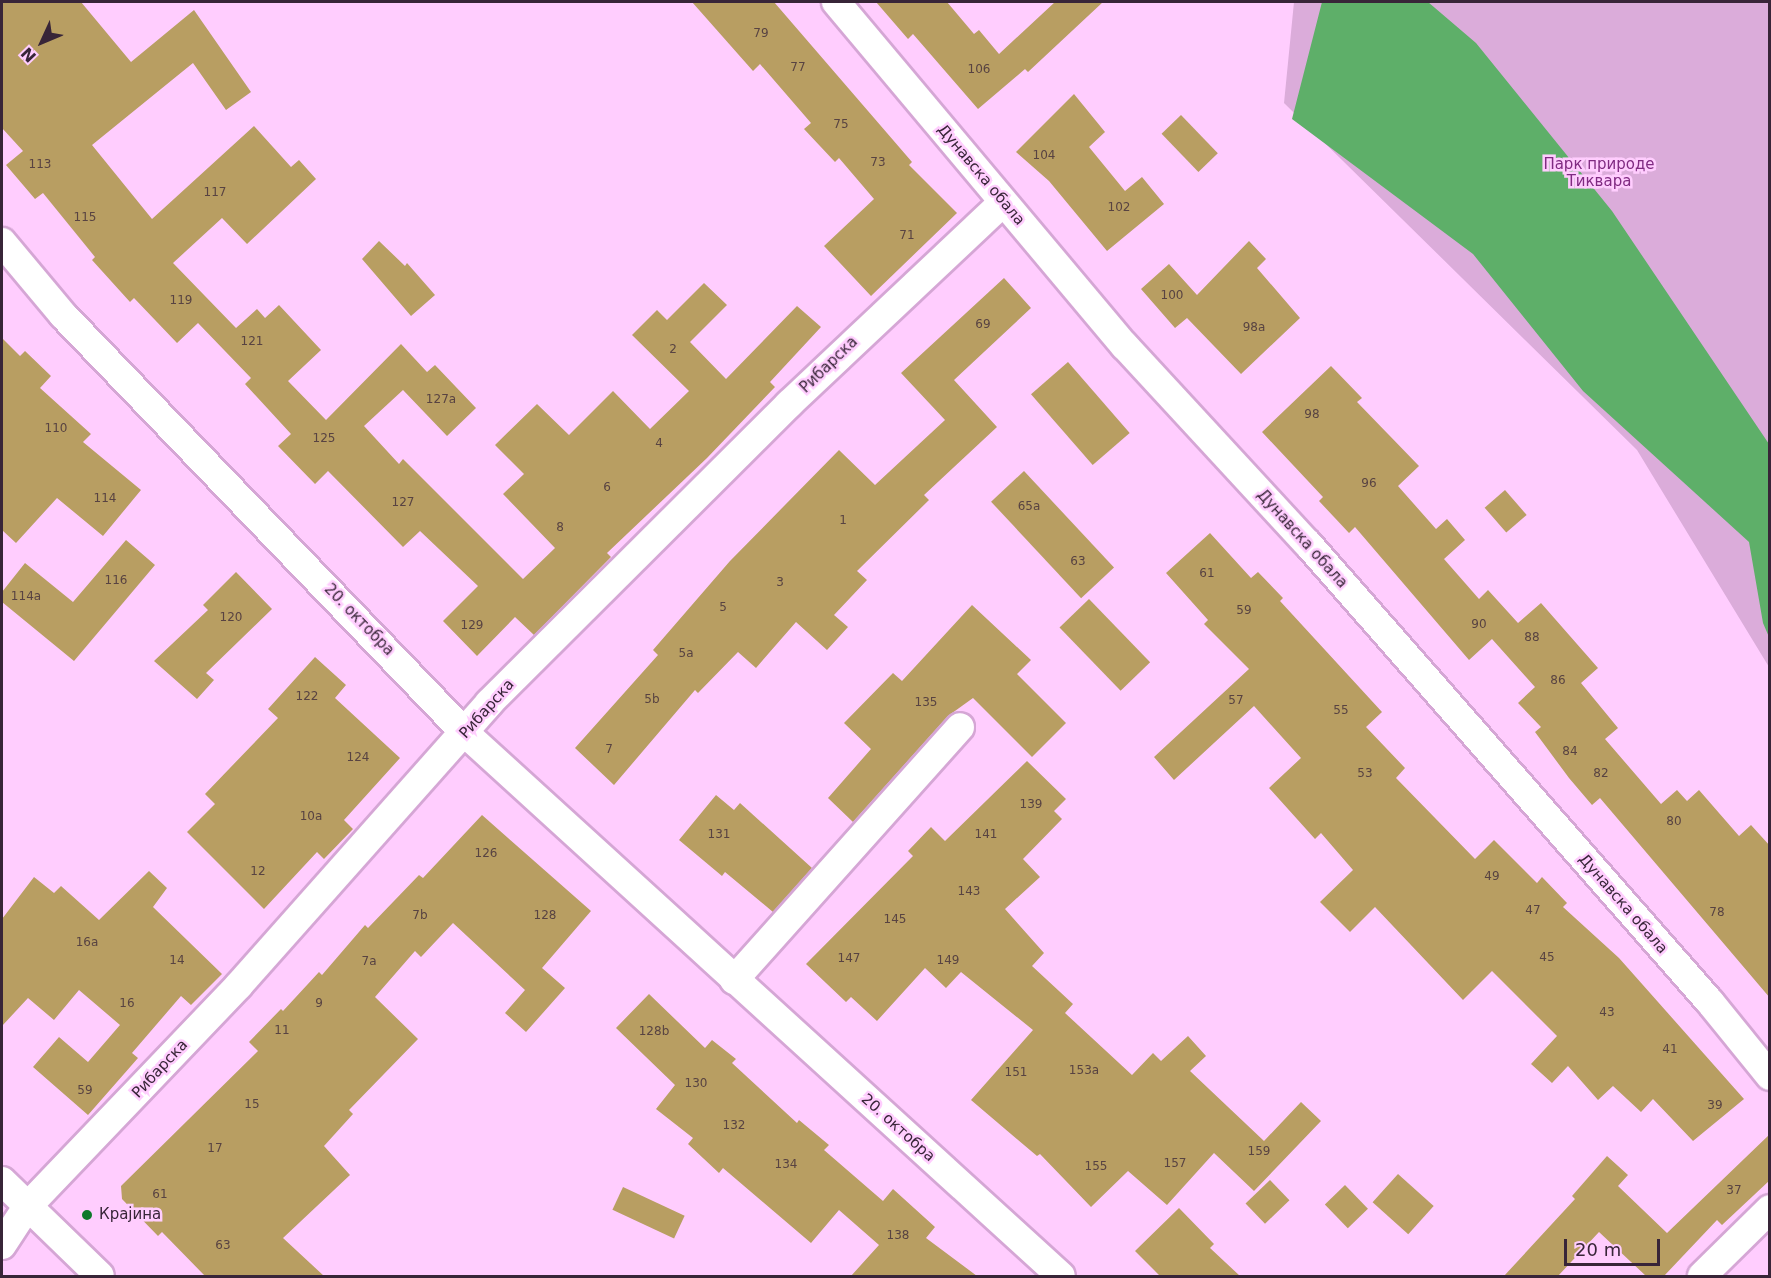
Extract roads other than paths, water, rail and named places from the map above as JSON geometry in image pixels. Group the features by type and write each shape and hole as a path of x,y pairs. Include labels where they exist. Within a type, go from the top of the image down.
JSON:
{"street":[{"name":"Дунавска обала","path":"836,2 1125,346 1308,544 1710,1002 1770,1076"},
{"name":"Рибарска","path":"2,1245 27,1207 239,985 465,733 489,703 789,404 1004,202"},
{"name":"20. октобра","path":"2,242 63,315 465,733 1061,1276"},
{"path":"734,980 960,727"},
{"path":"2,1181 100,1276"},
{"path":"1702,1276 1770,1209"}],"place":[{"name":"Крајина","path":"87,1215"}],"park label":[{"name":"Парк природе Тиквара","path":"1599,172"}]}
